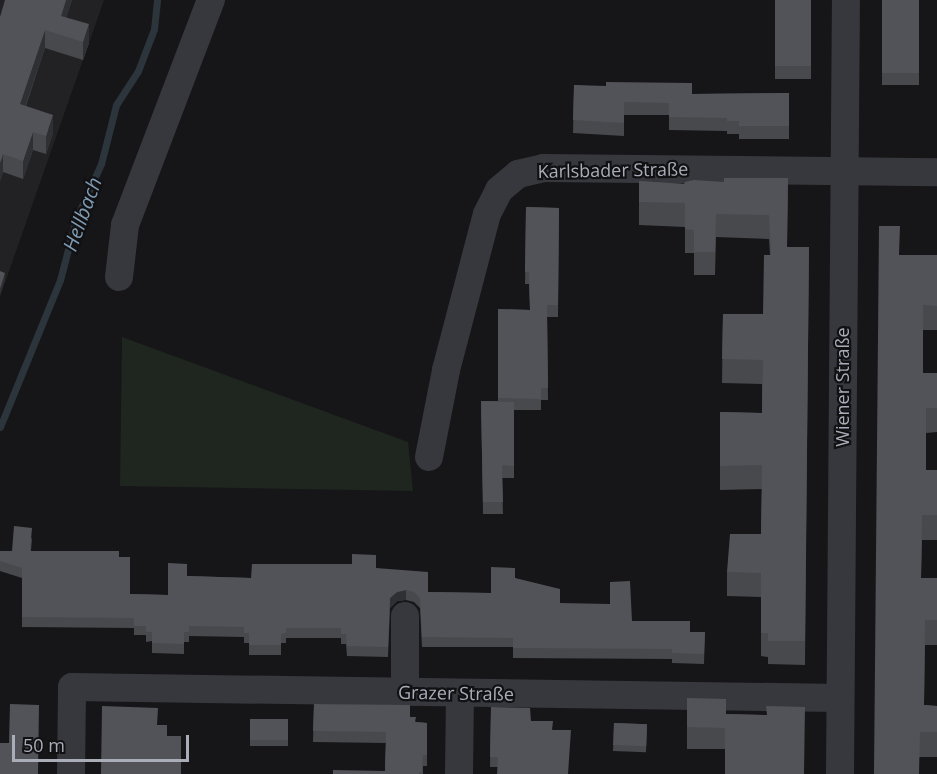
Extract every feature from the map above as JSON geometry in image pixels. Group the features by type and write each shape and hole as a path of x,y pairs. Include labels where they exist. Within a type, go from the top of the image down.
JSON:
{"street":[{"path":"119,277 125,225 212,0"},
{"name":"Wiener Straße","path":"840,774 846,0"},
{"name":"Karlsbader Straße","path":"429,457 446,370 487,214 499,190 518,174 543,168 937,172"},
{"path":"405,616 405,692"},
{"name":"Grazer Straße","path":"71,774 72,687 840,698"},
{"path":"459,774 460,693"}],"shaded area":[{"path":"0,0 104,0 0,297"},
{"path":"122,337 408,442 413,491 120,486"}],"building":[{"path":"5,0 66,0 61,16 89,24 83,42 45,30 20,104 53,115 46,136 33,132 23,161 3,154 0,163 0,17"},
{"path":"775,0 811,0 811,66 775,66"},
{"path":"882,0 919,0 919,73 882,73"},
{"path":"606,82 692,83 692,94 789,93 789,126 739,126 739,121 727,121 727,118 669,117 669,103 624,102 624,123 573,120 574,85 606,86"},
{"path":"724,178 788,178 787,247 809,247 805,641 768,641 768,633 761,633 761,573 727,572 730,534 761,534 762,465 720,466 720,412 762,413 763,360 722,359 723,314 763,314 764,255 771,255 769,215 716,214 715,252 694,252 694,230 685,229 685,203 639,202 639,181 684,184 694,180 724,182"},
{"path":"526,207 559,208 558,305 547,305 548,388 541,388 541,399 498,398 498,309 530,310 529,272 525,272"},
{"path":"879,226 900,226 899,255 937,255 937,306 923,305 923,373 937,373 937,408 926,408 926,470 937,470 937,515 922,515 921,578 937,578 937,620 925,620 924,705 937,706 937,732 920,732 919,774 874,774"},
{"path":"0,271 5,273 0,289"},
{"path":"481,401 514,402 514,466 502,465 503,502 483,502"},
{"path":"14,526 32,528 30,551 119,551 119,557 130,557 130,594 168,595 168,563 187,564 187,576 251,578 252,564 352,564 352,554 376,555 376,568 428,572 428,592 491,593 491,567 515,568 515,578 560,589 560,603 610,604 610,582 630,581 632,621 690,621 690,632 705,632 704,654 672,653 672,649 513,648 513,638 422,637 420,598 414,592 406,590 397,592 390,598 388,647 347,646 346,634 341,634 341,628 286,628 286,633 281,634 281,645 249,645 249,633 244,633 244,627 189,626 189,632 184,632 184,644 152,643 152,632 146,632 146,626 134,626 134,618 22,617 22,568 0,561 0,551 12,551"},
{"path":"687,698 726,699 726,714 767,715 766,706 805,707 804,774 725,774 725,728 687,727"},
{"path":"10,704 39,705 38,774 0,774 0,743 9,743"},
{"path":"314,704 410,705 410,717 416,717 415,722 427,723 427,755 423,755 422,772 419,774 333,774 333,770 385,771 386,732 313,731"},
{"path":"102,706 158,708 157,725 167,725 167,736 181,736 181,774 101,774"},
{"path":"491,707 530,708 531,721 553,721 552,730 571,730 568,774 497,774 498,757 490,757"},
{"path":"250,719 288,719 288,740 250,740"},
{"path":"614,723 647,724 646,746 613,745"}],"waterway":[{"name":"Hellbach","path":"0,427 60,280 76,219 101,164 116,105 138,71 154,29 157,0"}]}
